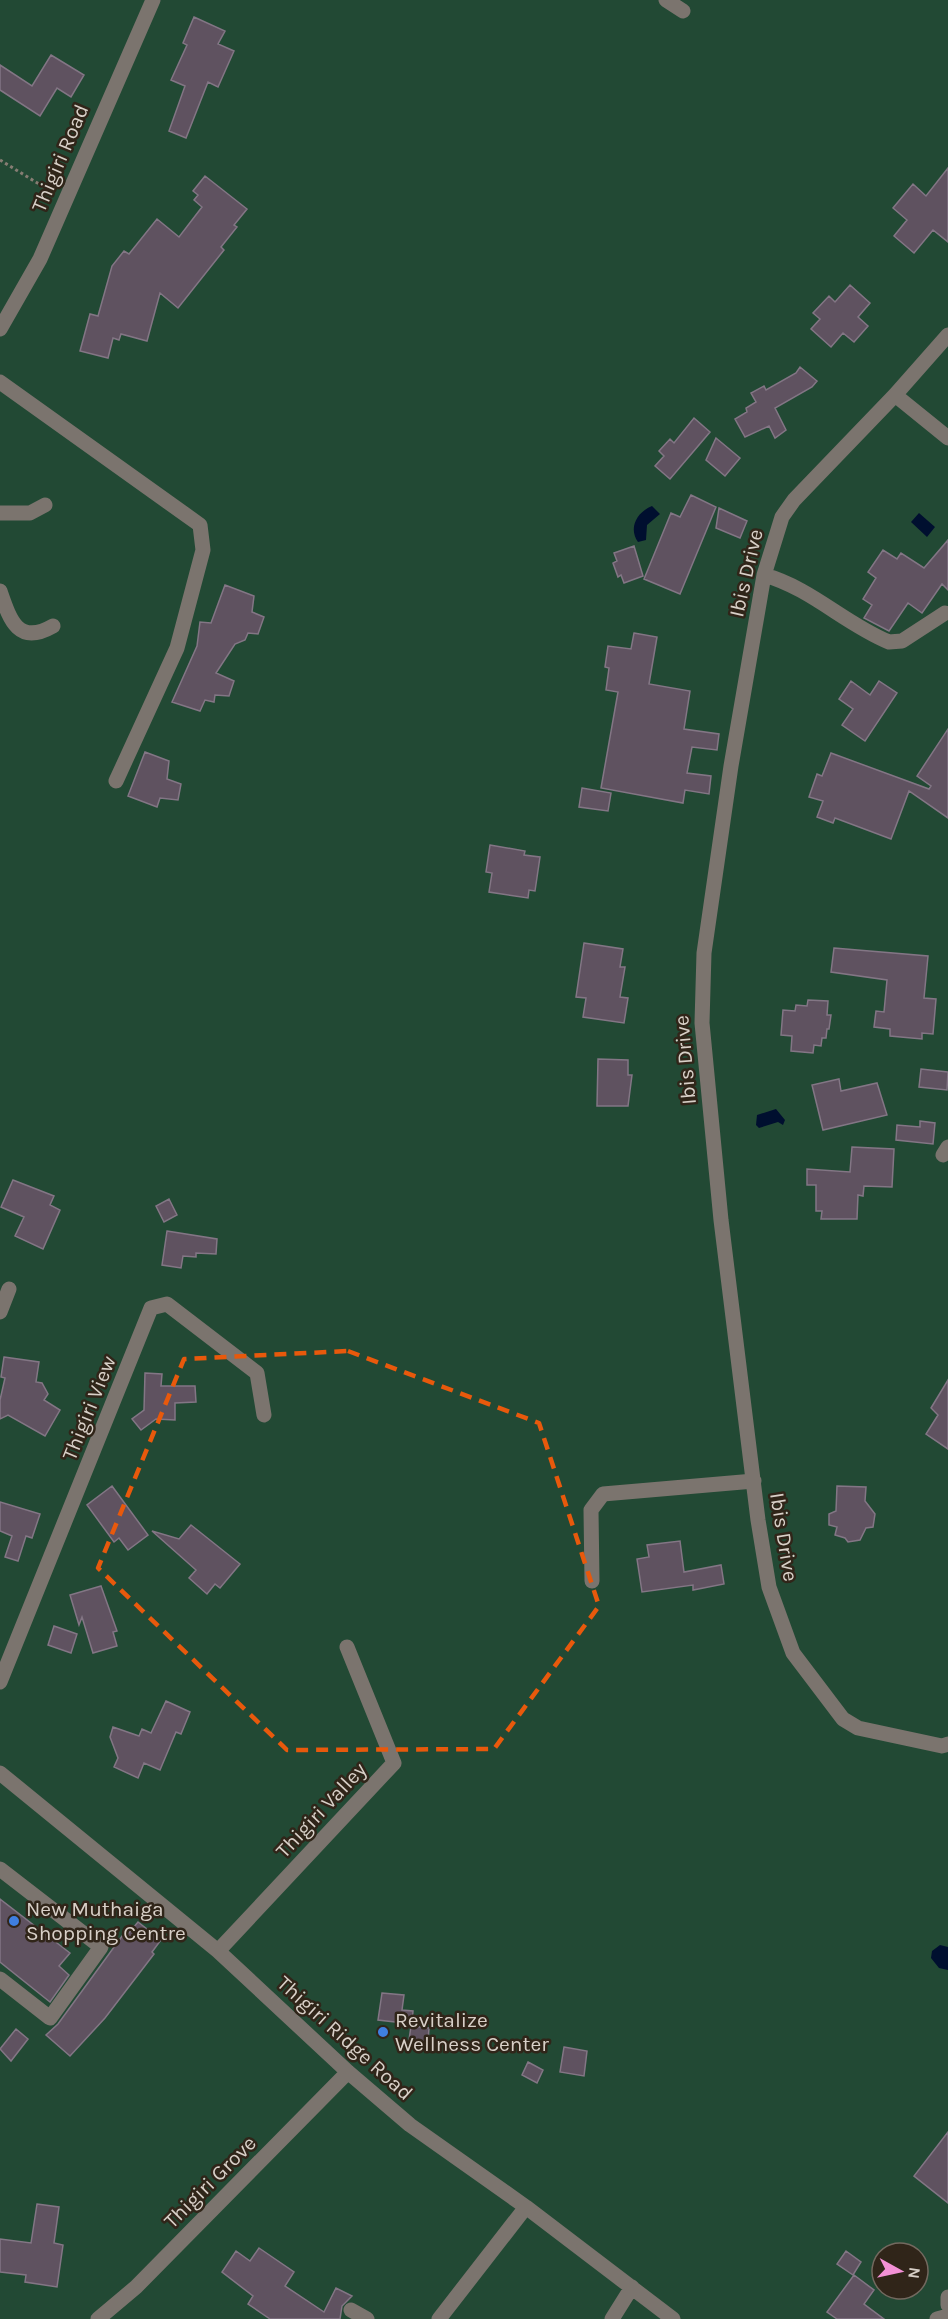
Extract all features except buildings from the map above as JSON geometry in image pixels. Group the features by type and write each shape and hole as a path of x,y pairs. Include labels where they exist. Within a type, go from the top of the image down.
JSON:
{"street":[{"name":"Thigiri Road","path":"0,329 40,259 153,0"},
{"path":"666,0 683,11"},
{"name":"Ibis Drive","path":"948,335 895,395 794,500 782,517 764,575 729,777 701,990 721,1220 769,1587 792,1653 843,1719 858,1728 942,1746 948,1744"},
{"path":"0,382 200,525 203,550 177,648 116,781"},
{"path":"895,395 948,438"},
{"path":"0,513 30,513 45,506"},
{"path":"764,575 785,581 811,594 889,642 902,641 945,613"},
{"path":"0,591 14,625 26,633 39,634 53,627"},
{"path":"0,1312 9,1289"},
{"name":"Thigiri View","path":"0,1682 151,1308 167,1304 257,1373 264,1415"},
{"path":"592,1581 591,1510 603,1494 754,1481"},
{"name":"Thigiri Valley","path":"219,1951 394,1763 347,1647"},
{"name":"Thigiri Ridge Road","path":"0,1773 219,1951 348,2072 410,2125 526,2207 673,2319"},
{"path":"0,1869 101,1947 50,2018 0,1979"},
{"name":"Thigiri Grove","path":"98,2319 136,2286 348,2072"},
{"path":"439,2319 526,2207"},
{"path":"612,2319 633,2287"},
{"path":"948,2297 948,2305"},
{"path":"351,2310 367,2319"},
{"path":"937,2319 948,2316"}],"path":[{"path":"0,160 65,200"}],"highlighted area":[{"path":"348,1351 539,1423 599,1606 494,1749 287,1750 98,1568 184,1359"}],"green space":[{"path":"0,0 948,0 948,2319 0,2319"}],"water":[{"path":"652,506 660,514 647,525 646,540 638,542 634,526 638,516"},
{"path":"919,513 935,527 927,537 911,522"},
{"path":"776,1109 785,1120 783,1125 778,1122 759,1128 756,1125 757,1115"},
{"path":"940,1945 948,1947 948,1970 939,1968 931,1958 932,1951"}],"place":[{"name":"New Muthaiga Shopping Centre","path":"14,1921"},
{"name":"Revitalize Wellness Center","path":"383,2032"}]}
